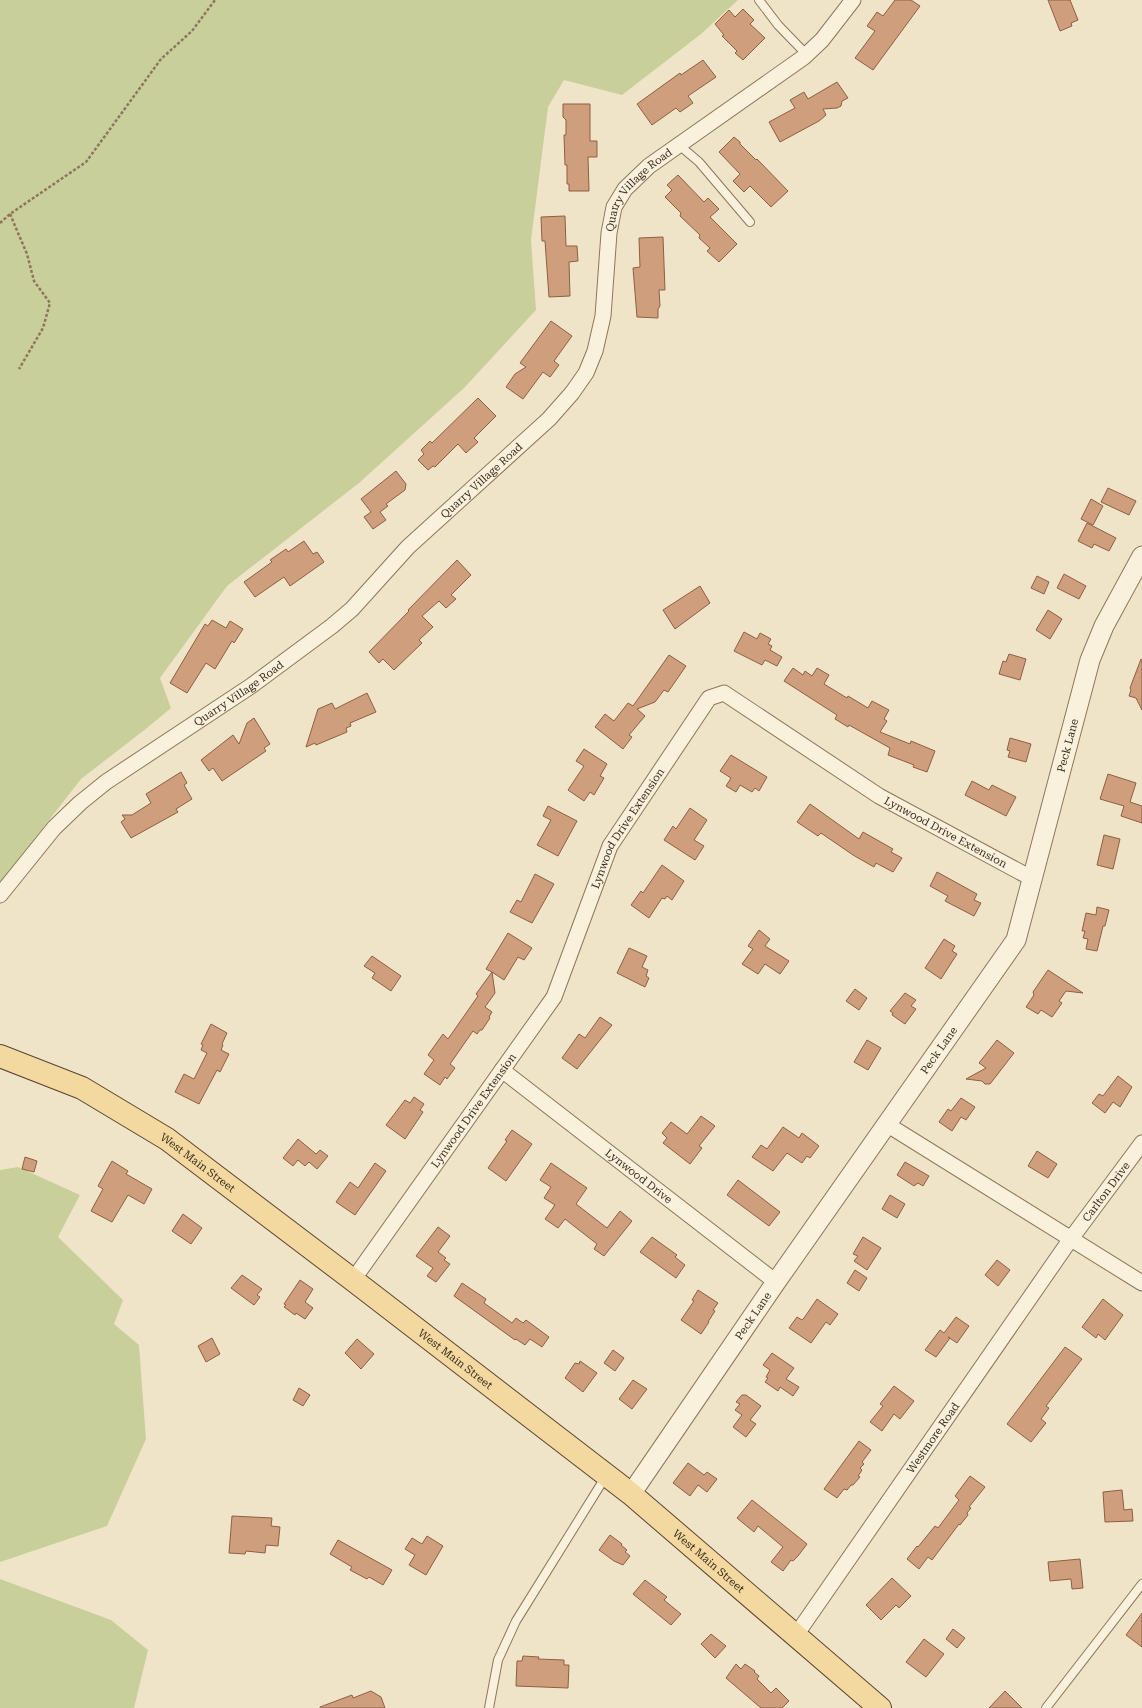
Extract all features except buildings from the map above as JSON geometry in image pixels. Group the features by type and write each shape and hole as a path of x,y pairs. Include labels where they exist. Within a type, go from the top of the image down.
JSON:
{"main road":[{"name":"West Main Street","path":"0,1056 82,1088 167,1139 354,1280 631,1494 880,1708"}],"street":[{"name":"Quarry Village Road","path":"0,895 54,828 80,803 106,782 257,681 332,626 352,609 408,547 549,420 572,393 586,373 595,351 603,316 609,233 614,207 625,189 649,166 807,55 822,40 853,0"},
{"name":"Peck Lane","path":"631,1494 776,1282 888,1125 1016,940 1090,660 1104,626 1142,556"},
{"name":"Lynwood Drive Extension","path":"354,1280 554,997 610,846 709,698 724,693 879,796 1033,879"},
{"name":"Lynwood Drive","path":"502,1070 776,1282"},
{"path":"888,1125 1142,1284"},
{"name":"Carlton Drive","path":"1070,1240 1142,1143"},
{"name":"Westmore Road","path":"796,1635 1070,1240"}],"lane":[{"path":"759,0 778,25 807,55"},
{"path":"679,145 699,162 750,222"},
{"path":"489,1708 498,1660 516,1620 606,1475"},
{"path":"1046,1708 1142,1584"}],"path":[{"path":"0,223 10,214 86,162 161,59 192,31 215,0"},
{"path":"10,214 27,254 34,281 50,303 43,328 19,369"}],"green space":[{"path":"0,0 738,0 701,34 622,95 564,80 548,107 531,240 536,310 464,388 359,483 227,586 160,678 171,708 81,779 0,883"},
{"path":"18,1167 80,1195 58,1237 123,1300 114,1324 139,1345 146,1439 107,1526 0,1562 0,1170"},
{"path":"0,1579 111,1620 148,1650 134,1708 0,1708"}]}
